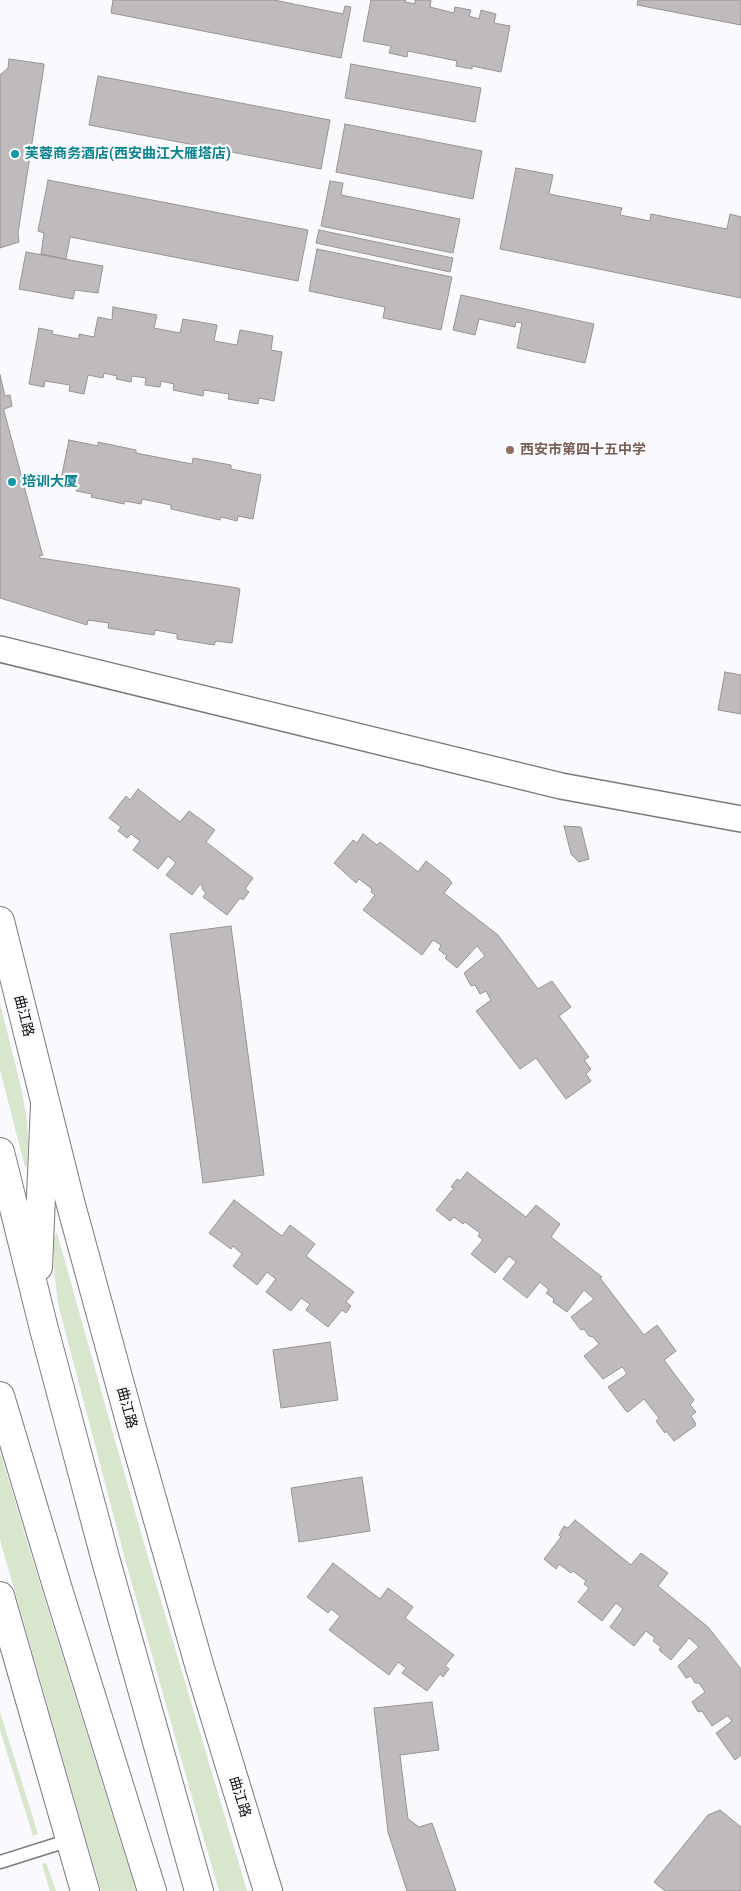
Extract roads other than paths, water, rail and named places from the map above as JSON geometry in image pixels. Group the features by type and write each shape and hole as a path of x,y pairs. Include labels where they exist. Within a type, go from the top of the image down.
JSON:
{"main road":[{"name":"曲江路","path":"0,921 45,1104 103,1325 166,1550 268,1891"},
{"path":"37,1298 45,1104"},
{"path":"0,1152 115,1596 199,1891"},
{"path":"0,1396 152,1891"},
{"path":"1,1601 85,1891"}],"street":[{"path":"0,648 561,786 741,819"}],"lane":[{"path":"0,1862 70,1840"}],"place":[{"name":"芙蓉商务酒店(西安曲江大雁塔店)","path":"15,154"},
{"name":"西安市第四十五中学","path":"510,450"},
{"name":"培训大厦","path":"12,482"}]}
